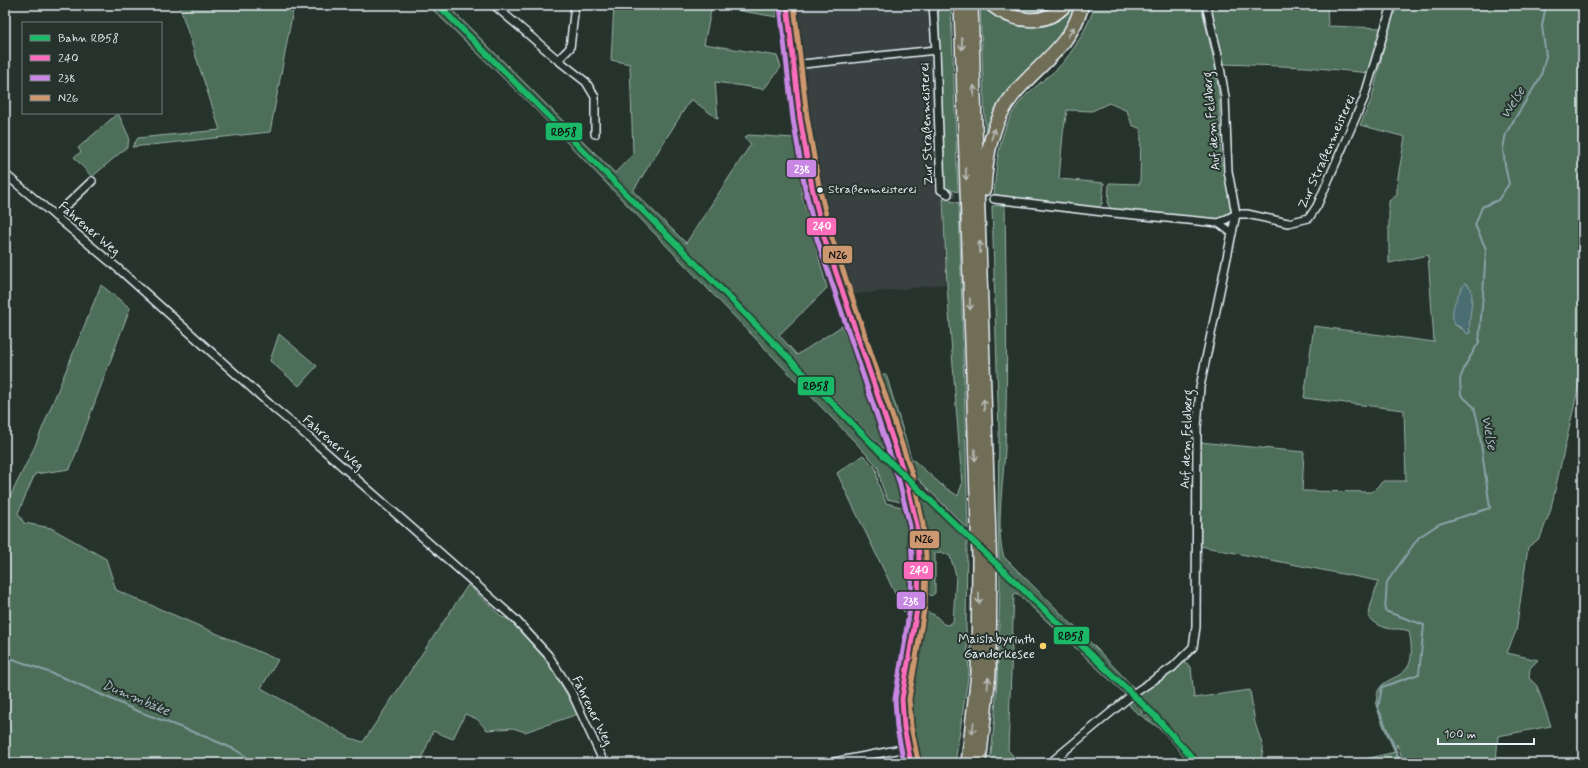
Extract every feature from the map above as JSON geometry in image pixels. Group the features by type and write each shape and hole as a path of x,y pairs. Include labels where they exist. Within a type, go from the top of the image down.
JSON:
{"highway":[{"path":"961,5 979,559 978,672 968,763"},
{"path":"971,5 990,570 989,674 979,763"},
{"path":"992,5 1000,12 1012,18 1026,20 1041,19 1053,14 1065,5"},
{"path":"978,214 984,196 989,147 1000,116 1014,94 1066,41 1075,27 1082,5"}],"main road":[{"path":"787,5 800,118 812,187 824,236 850,318 912,496 919,532 921,557 918,604 903,691 903,718 907,748 911,763"}],"street":[{"path":"494,5 586,82 595,97 595,134"},
{"path":"558,60 570,48 575,5"},
{"name":"Zur Straßenmeisterei","path":"933,5 941,190 948,194"},
{"name":"Auf dem Feldberg","path":"1050,763 1133,694 1173,667 1193,647 1196,627 1197,428 1200,386 1236,214 1228,171 1225,97 1218,56 1206,5"},
{"name":"Zur Straßenmeisterei","path":"1236,214 1246,214 1288,223 1309,218 1317,206 1364,98 1392,5"},
{"name":"Zur Straßenmeisterei","path":"793,65 936,50"},
{"name":"Fahrener Weg","path":"5,174 121,272 515,619 548,655 571,691 604,763"},
{"path":"55,216 92,181"},
{"path":"994,199 1103,212 1219,223 1232,233"},
{"path":"1219,223 1236,214"},
{"path":"829,763 907,748"}],"shaded area":[{"path":"435,5 443,5 888,453 913,474 1179,736 1201,763 1193,763 1147,714 1146,716 1141,712 1143,709 1060,627 967,542 872,448 627,197"},
{"path":"793,5 936,5 942,134 942,199 946,284 849,295 827,228 809,152"}],"green space":[{"path":"179,5 294,5 270,132 132,147 138,138 220,130"},
{"path":"428,5 435,5 476,45 895,471 905,503 887,499 881,483 878,467 856,443 533,107"},
{"path":"443,5 447,5 615,173 633,154 630,64 611,60 614,5 776,5 777,17 712,6 704,44 777,56 781,67 764,89 715,82 718,119 691,99 633,191 686,243 751,144 744,138 748,135 794,138 802,196 827,288 779,335 797,355 842,326 885,438 888,453 664,226"},
{"path":"938,5 951,5 958,192 945,188"},
{"path":"980,5 986,5 996,15 1008,22 1013,24 1021,24 1070,8 1073,5 1077,5 1071,25 1046,57 986,145"},
{"path":"1008,5 1053,5 1037,12 1031,12 1019,10"},
{"path":"1095,5 1201,5 1216,71 1219,98 1221,162 1227,172 1233,212 1229,216 1216,221 1112,210 1108,205 1109,183 1140,184 1141,129 1132,125 1127,111 1109,103 1092,111 1067,110 1063,134 1059,179 1104,183 1102,204 1097,208 994,197 1000,146 1008,122 1025,96 1058,68 1070,54 1084,30"},
{"path":"1209,5 1327,5 1328,26 1382,28 1370,73 1307,67 1224,64"},
{"path":"1394,5 1583,5 1583,367 1550,512 1540,538 1528,547 1516,631 1507,653 1538,660 1530,668 1529,678 1537,686 1551,726 1498,736 1496,763 1404,763 1397,744 1395,752 1384,728 1377,705 1377,696 1379,689 1383,684 1400,675 1409,665 1411,658 1411,644 1409,631 1403,629 1386,628 1369,618 1370,608 1378,581 1200,546 1199,442 1304,452 1302,491 1372,492 1383,481 1406,481 1404,410 1304,398 1314,326 1434,342 1428,255 1389,263 1389,201 1397,195 1397,183 1405,137 1360,125 1372,98","holes":["1472,297 1469,324 1470,333 1455,325 1453,320"]},
{"path":"118,114 129,137 128,146 92,177 74,157 81,152 78,148"},
{"path":"943,199 959,203 968,529 913,474 875,375 886,374 911,458 944,487 958,496 962,484 947,286"},
{"path":"1005,205 1006,387 1005,448 1000,520 1001,547 1004,557 1098,650 1135,689 1133,690 999,560 999,433 992,206"},
{"path":"101,285 130,308 70,469 35,474 18,513 24,523 51,528 106,559 116,590 278,660 261,688 350,738 363,742 468,585 502,617 514,621 547,660 578,714 525,732 513,728 487,730 477,719 465,714 453,739 433,731 420,763 5,763 5,507 35,446"},
{"path":"279,334 317,366 299,386 270,361"},
{"path":"863,455 876,468 878,484 886,503 905,508 911,546 911,590 904,612 837,473"},
{"path":"921,496 967,542 966,627 969,671 955,763 918,763 913,744 910,707 923,614 926,612 934,615 943,624 948,625 953,622 956,575 950,556 941,552 935,553 935,593 931,596 928,593 929,564 921,508"},
{"path":"1000,570 1127,693 1126,695 1021,597 1016,593 1014,594 1008,750 1019,763 990,763 999,643"},
{"path":"1183,662 1191,667 1194,698 1250,690 1255,723 1263,747 1261,763 1201,763 1179,736 1138,695"},
{"path":"1132,698 1143,709 1141,712 1145,716 1147,714 1193,763 1190,763 1160,729 1130,706 1129,704"},
{"path":"1395,752 1398,763 1349,763"}],"water":[{"path":"1465,283 1471,288 1472,294 1470,333 1467,334 1461,327 1455,325 1453,320 1453,308"}],"waterway":[{"name":"Welse","path":"1401,763 1378,708 1382,687 1419,674 1424,625 1385,611 1387,582 1419,537 1439,524 1490,508 1478,423 1474,407 1461,395 1460,379 1466,364 1479,342 1486,249 1475,225 1482,207 1498,200 1509,184 1503,149 1506,133 1541,76 1546,56 1542,26 1546,5"},
{"name":"Dummbäke","path":"5,656 67,679 135,710 206,737 234,749 256,763"}],"tunnel":[{"path":"948,194 994,199"}],"rail line":[{"name":"RB58","path":"438,5 722,290 884,456 1154,715 1197,763"}],"transit line":[{"name":"240","path":"787,5 800,118 812,187 824,237 906,479 917,525 919,556 918,603 902,699 904,727 911,763"},
{"name":"N26","path":"794,5 807,117 819,186 831,235 913,477 923,524 926,556 925,604 909,699 911,726 918,761"},
{"name":"238","path":"780,6 793,119 805,188 817,239 899,481 910,526 912,556 911,602 895,699 897,728 904,763"}],"place":[{"name":"Straßenmeisterei","path":"820,190"},
{"name":"Maislabyrinth Ganderkesee","path":"1043,646"}]}
